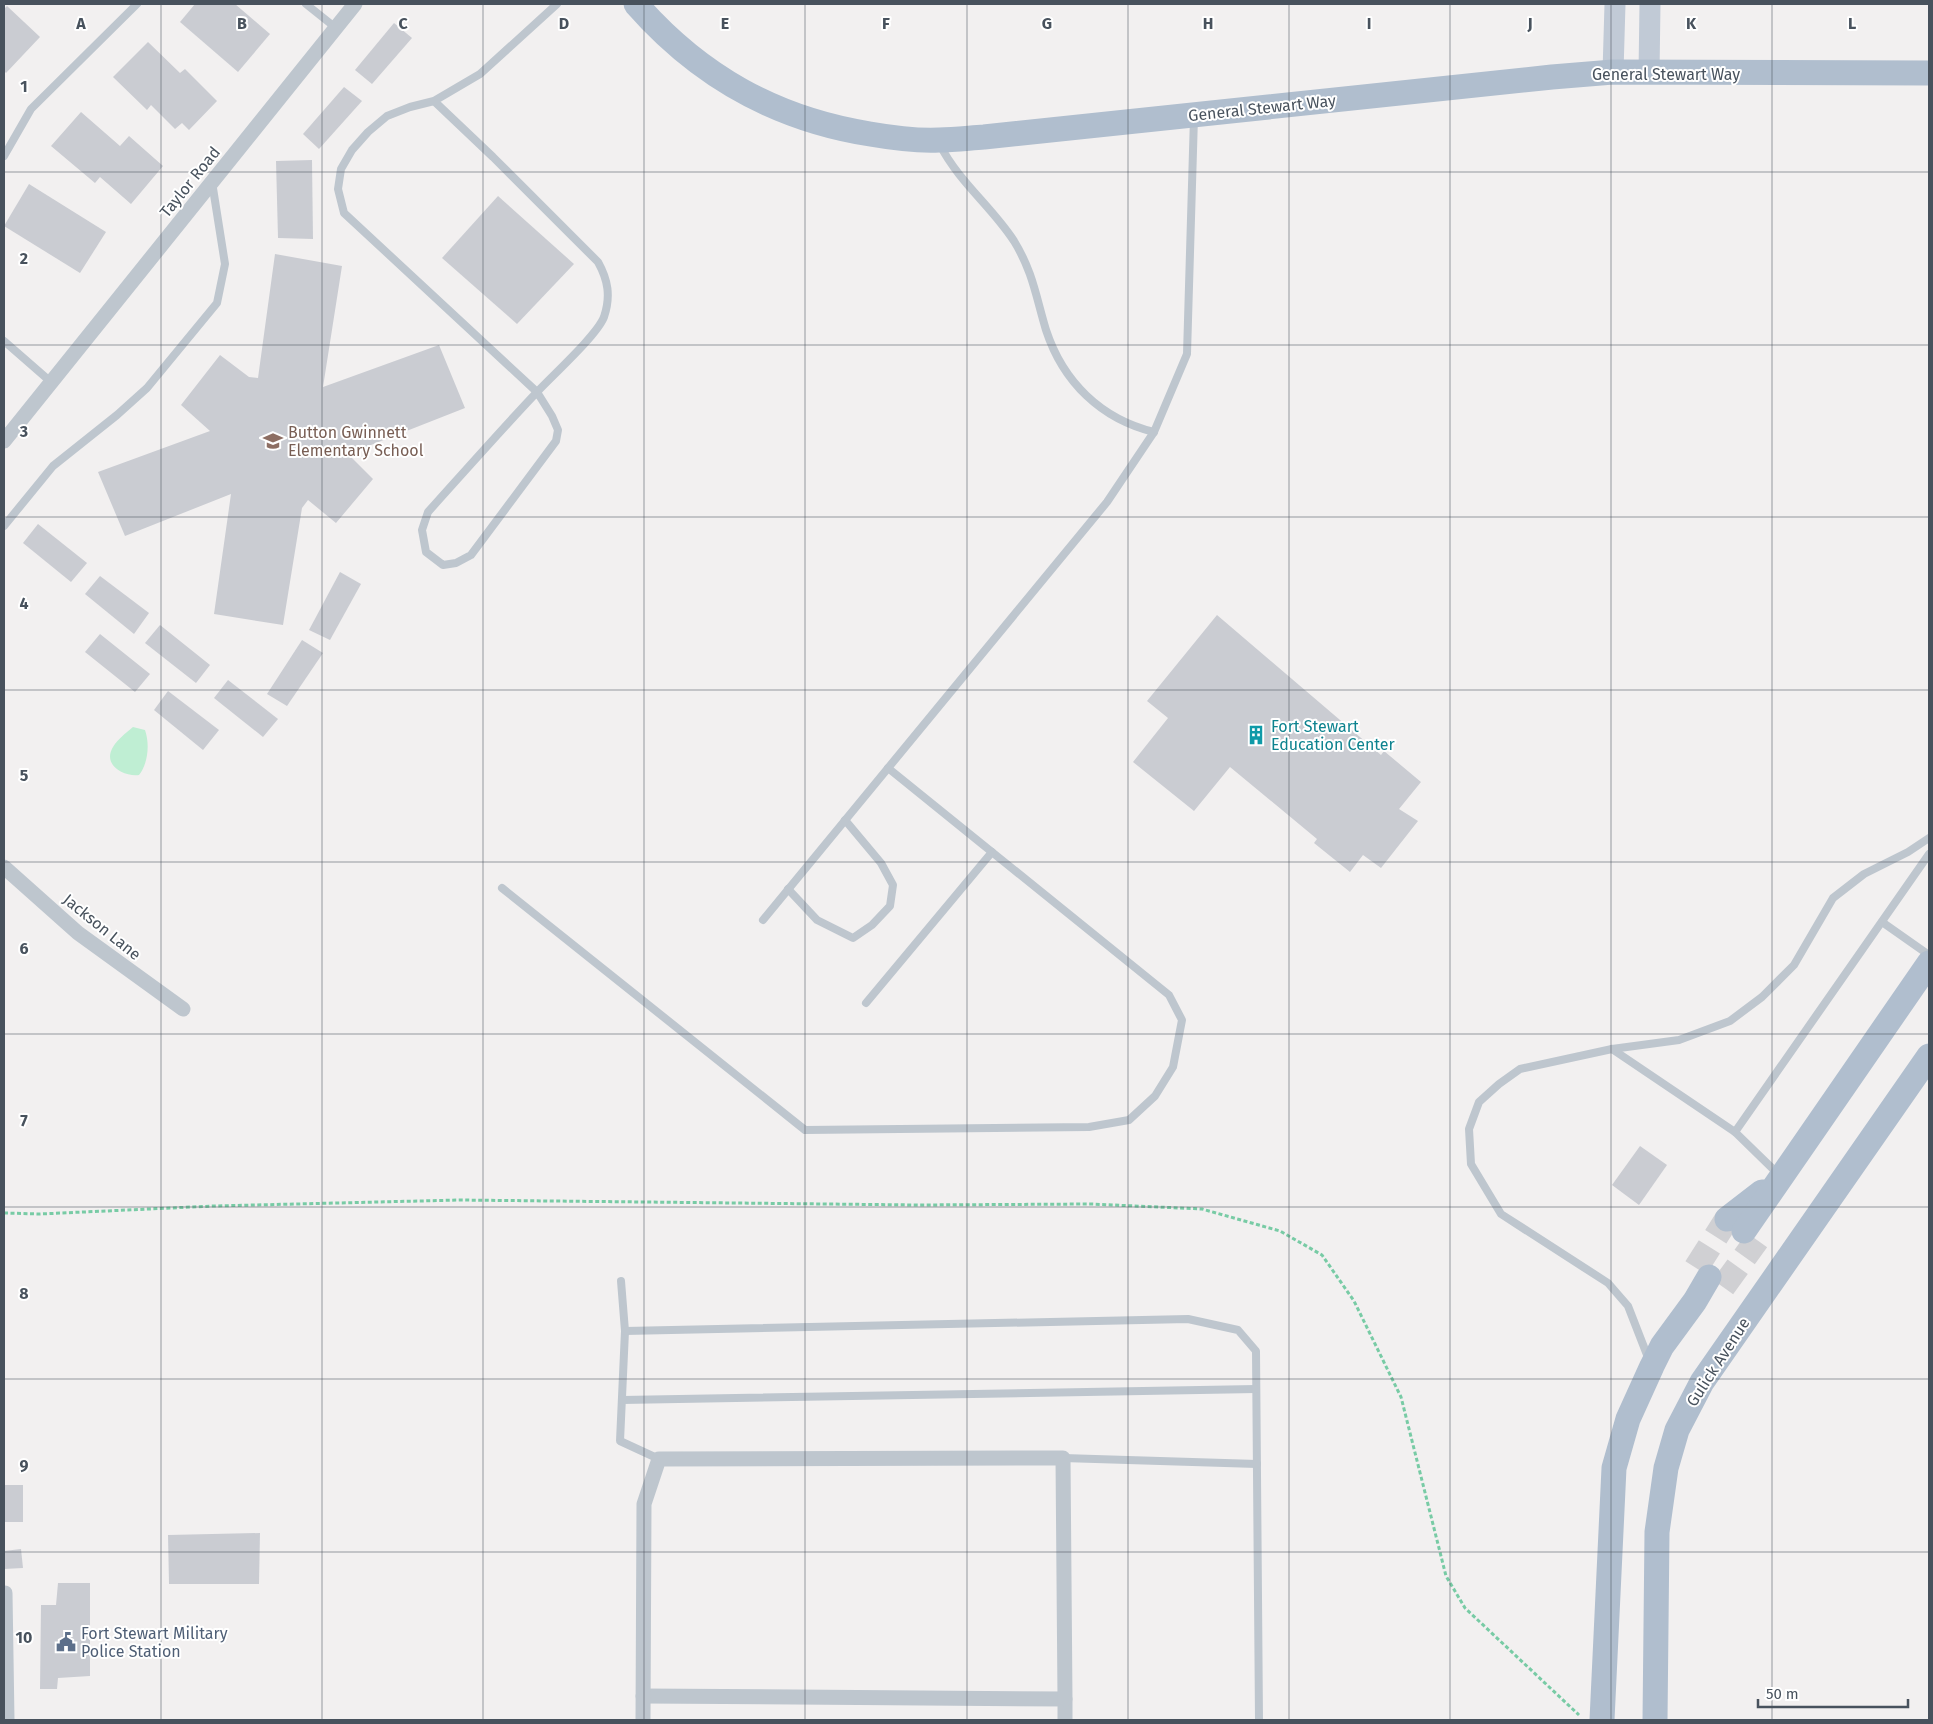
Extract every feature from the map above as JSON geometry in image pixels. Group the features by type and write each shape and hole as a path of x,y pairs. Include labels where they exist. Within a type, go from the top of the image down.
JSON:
{"main road":[{"name":"General Stewart Way","path":"636,4 652,22 698,63 722,80 752,97 810,121 854,132 895,138 938,140 1194,116 1613,72 1929,73"},
{"path":"1613,72 1615,4"},
{"path":"1649,73 1650,4"},
{"path":"1782,1177 1743,1230 1782,1177 1929,963"},
{"name":"Gulick Avenue","path":"1655,1720 1657,1532 1666,1468 1677,1430 1702,1382 1929,1056"},
{"path":"1602,1720 1614,1468 1628,1419 1662,1346 1695,1301 1709,1278"}],"street":[{"name":"Taylor Road","path":"4,441 355,4"},
{"name":"Jackson Lane","path":"4,867 78,934 183,1009"},
{"path":"642,1720 644,1504 659,1459 1063,1458 1065,1720"},
{"path":"5,1592 6,1720"},
{"path":"643,1696 1065,1700"}],"lane":[{"path":"4,156 31,109 137,4"},
{"path":"306,4 336,28"},
{"path":"434,101 598,262 606,277 608,295 604,317 592,334 537,392 428,512 422,530 426,552 443,565 456,563 471,555 556,441 558,430 552,416 537,392 344,213 339,201 338,189 341,168 352,150 368,132 387,116 410,107 434,101 480,74 557,4"},
{"path":"762,920 1107,502 1154,432 1187,354 1194,116"},
{"path":"4,139 10,145"},
{"path":"938,140 949,162 1013,240 1034,282 1046,330 1054,351 1067,375 1082,393 1099,408 1118,420 1140,429 1154,432"},
{"path":"4,526 53,466 147,388 217,303 226,264 212,182"},
{"path":"4,341 51,382"},
{"path":"502,888 804,1130 1089,1127 1129,1120 1155,1096 1173,1066 1182,1020 1169,995 888,768"},
{"path":"788,889 818,920 854,938 872,925 890,906 893,885 881,863 845,820"},
{"path":"1652,1366 1628,1306 1608,1283 1501,1214 1471,1164 1469,1129 1479,1102 1520,1069 1612,1049 1678,1040 1730,1022 1762,997 1794,965 1832,898 1864,874 1908,852 1929,838"},
{"path":"866,1003 992,852"},
{"path":"1735,1132 1929,854"},
{"path":"1882,922 1929,954"},
{"path":"1612,1049 1735,1132 1782,1177"},
{"path":"621,1281 624,1330 620,1441 659,1459"},
{"path":"624,1330 1188,1319 1238,1330 1256,1351 1259,1720"},
{"path":"622,1400 1256,1389"},
{"path":"1063,1458 1257,1464"}],"path":[{"path":"4,1213 40,1214 214,1206 460,1200 898,1205 1091,1204 1202,1209 1280,1231 1322,1255 1354,1301 1401,1397 1446,1576 1465,1608 1585,1720"}],"green space":[{"path":"133,727 145,730 147,741 146,760 139,775 121,772 116,769 110,759 110,753 115,744"}],"building":[{"path":"195,4 235,4 270,34 238,72 180,22"},
{"path":"7,6 40,37 6,73 4,71 4,9"},
{"path":"394,23 412,38 372,84 355,70"},
{"path":"148,42 180,73 185,69 217,101 189,130 182,123 175,129 151,105 147,110 113,77"},
{"path":"344,87 362,101 319,149 303,134"},
{"path":"81,112 120,146 129,136 163,166 131,204 100,177 95,183 51,146"},
{"path":"312,160 313,239 278,238 276,161"},
{"path":"29,184 106,232 80,273 4,226"},
{"path":"498,196 574,264 517,324 442,258"},
{"path":"275,254 342,266 323,387 439,345 465,408 348,454 373,479 336,523 308,500 302,508 283,625 214,614 231,494 125,536 98,472 210,431 181,405 220,355 249,377 258,378"},
{"path":"38,524 87,563 71,582 23,543"},
{"path":"340,572 361,584 330,640 309,630"},
{"path":"100,576 149,613 134,634 85,594"},
{"name":"Fort Stewart Education Center","path":"1217,615 1381,755 1384,751 1421,782 1399,809 1418,821 1381,868 1363,855 1350,872 1314,843 1317,839 1230,767 1194,811 1133,762 1168,718 1147,701"},
{"path":"160,625 210,665 196,683 145,643"},
{"path":"100,634 150,674 135,692 85,652"},
{"path":"302,640 323,653 287,706 267,694"},
{"path":"228,680 278,719 263,737 214,698"},
{"path":"168,691 219,730 203,750 154,710"},
{"path":"1640,1146 1667,1165 1639,1205 1612,1185"},
{"path":"4,1485 23,1485 23,1522 4,1522"},
{"path":"260,1533 259,1584 169,1584 168,1535"},
{"path":"21,1549 23,1568 4,1569 4,1551"},
{"path":"58,1583 90,1583 90,1676 58,1678 57,1689 40,1689 41,1605 56,1605"}],"tunnel":[{"path":"1696,1268 1727,1219"},
{"path":"1723,1287 1757,1240"}],"place":[{"name":"Button Gwinnett Elementary School","path":"273,441"},
{"name":"Fort Stewart Education Center","path":"1256,735"},
{"name":"Fort Stewart Military Police Station","path":"66,1642"}]}
